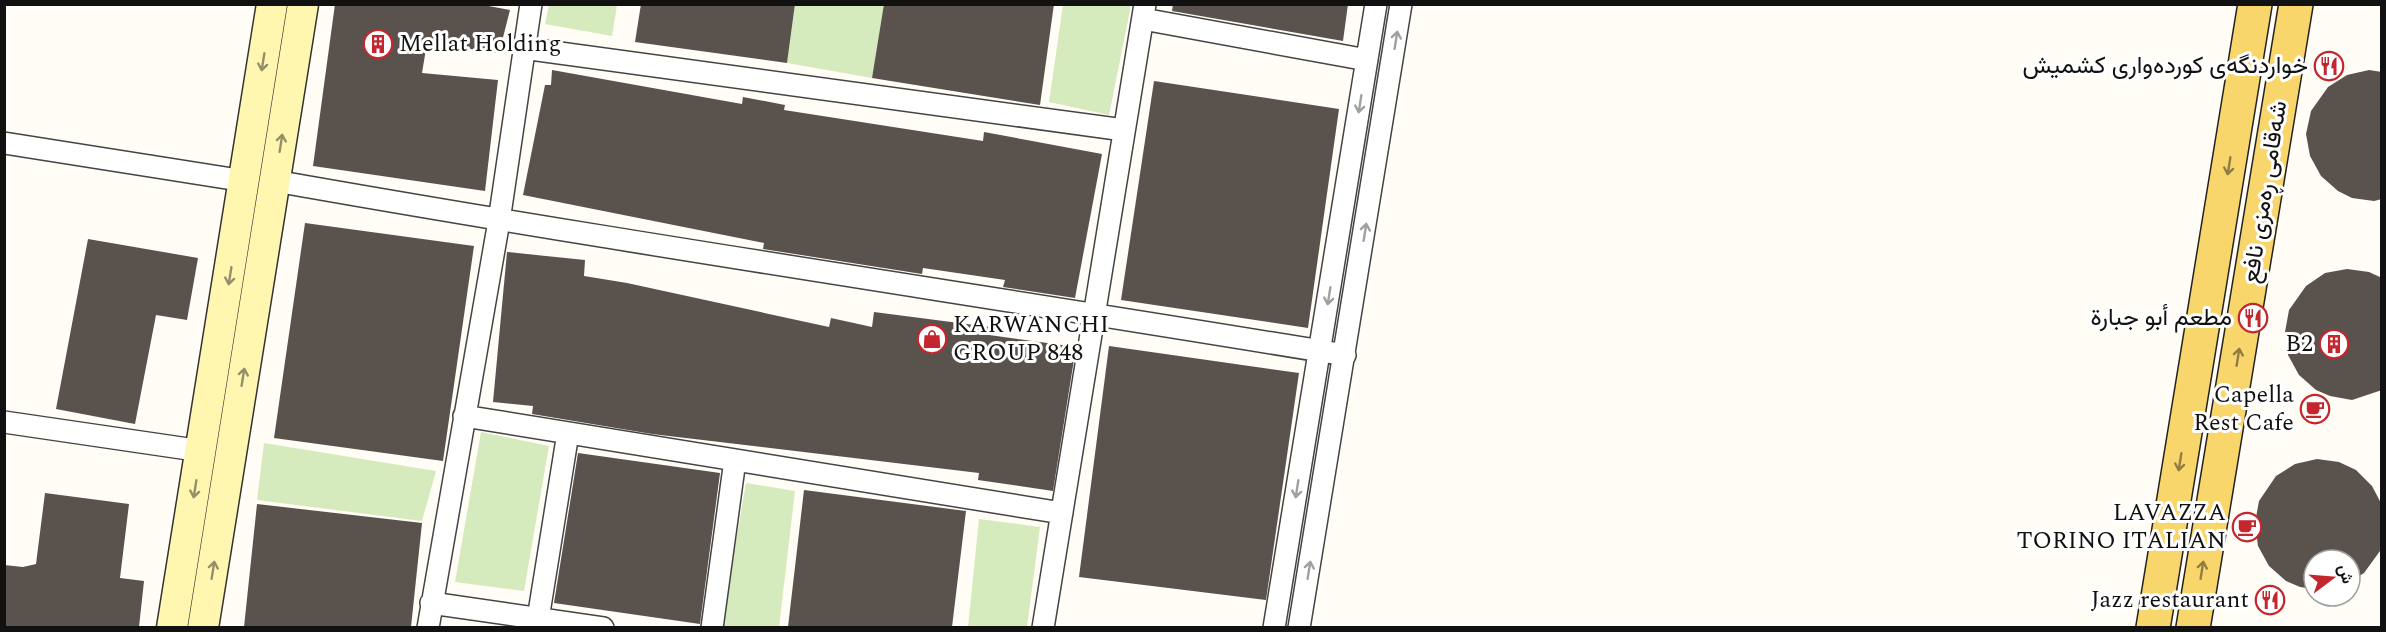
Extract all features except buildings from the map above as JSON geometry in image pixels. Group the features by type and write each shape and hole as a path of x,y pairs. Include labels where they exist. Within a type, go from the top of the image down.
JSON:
{"main road":[{"name":"شەقامی ڕەمزی نافع","path":"2153,627 2255,4"},
{"name":"شەقامی ڕەمزی نافع","path":"2193,627 2296,4"},
{"path":"2239,103 2239,118 2246,129 2253,132 2271,128 2278,114"},
{"path":"2217,234 2223,222 2240,216 2255,226 2257,240"}],"street":[{"path":"172,627 272,4"},
{"path":"203,627 303,4"},
{"path":"428,627 499,221 531,4"},
{"path":"1274,627 1376,4"},
{"path":"1299,627 1401,4"},
{"path":"1043,627 1144,12 1367,60"},
{"path":"523,48 1125,130"},
{"path":"257,102 286,108"},
{"path":"4,143 245,182"},
{"path":"275,182 499,221 1095,313 1345,355"},
{"path":"238,227 267,231"},
{"path":"464,416 1062,513"},
{"path":"4,422 202,451"},
{"path":"538,619 568,433"},
{"path":"712,627 735,460"},
{"path":"431,603 603,627"}],"green space":[{"path":"549,5 617,5 612,36 545,24"},
{"path":"795,5 884,5 872,78 787,63"},
{"path":"1063,5 1131,5 1109,115 1049,102"},
{"path":"481,432 549,446 524,591 455,582"},
{"path":"264,443 436,471 422,521 257,500"},
{"path":"746,483 795,491 779,627 721,626"},
{"path":"979,519 1040,527 1027,627 968,627"}],"place":[{"name":"Mellat Holding","path":"378,44"},
{"name":"خواردنگەی کوردەواری کشمیش","path":"2329,66"},
{"name":"مطعم أبو جبارة","path":"2253,318"},
{"name":"KARWANCHI GROUP 848","path":"932,339"},
{"name":"B2","path":"2334,344"},
{"name":"Capella Rest Cafe","path":"2315,409"},
{"name":"LAVAZZA TORINO ITALIAN","path":"2247,527"},
{"name":"Jazz restaurant","path":"2270,600"}]}
